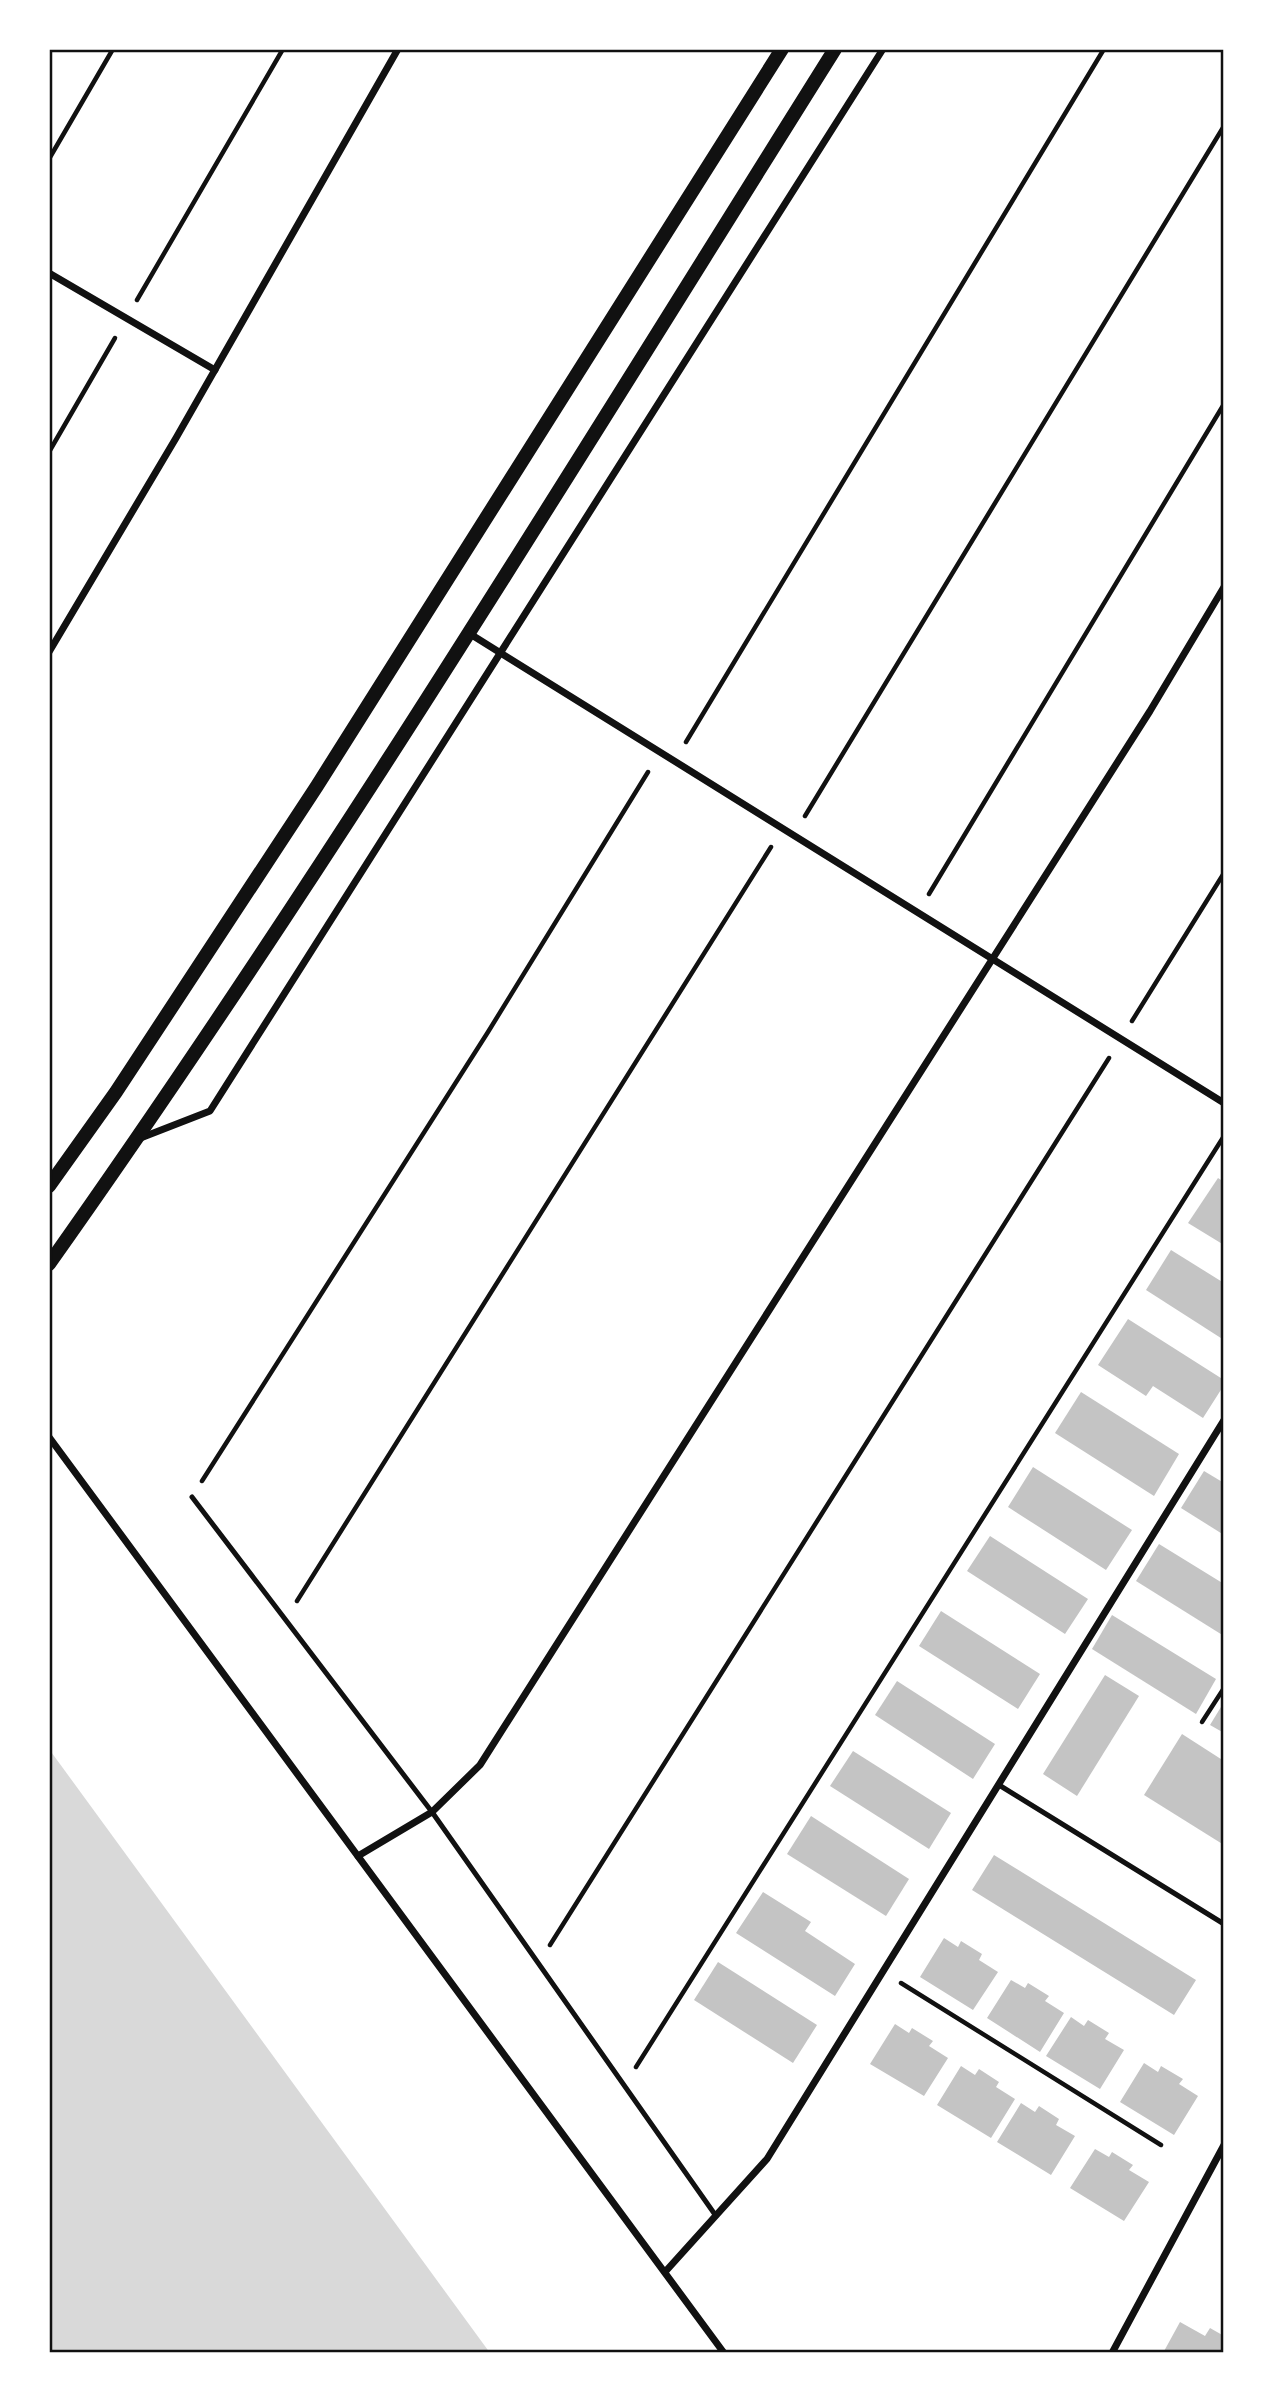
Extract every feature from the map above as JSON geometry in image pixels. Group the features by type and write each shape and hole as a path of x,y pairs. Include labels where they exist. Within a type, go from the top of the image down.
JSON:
{"main road":[{"path":"49,1186 116,1092 317,786 782,49"},
{"path":"49,1264 137,1139 354,810 835,49"}],"street":[{"path":"49,652 215,370 398,49"},
{"path":"137,1139 210,1111 883,49"},
{"path":"49,273 215,370"},
{"path":"358,1856 432,1812 480,1765 1224,587"},
{"path":"467,632 1224,1103"},
{"path":"665,2272 768,2159 1224,1420"},
{"path":"49,1437 724,2353"},
{"path":"1112,2353 1224,2145"}],"lane":[{"path":"192,1497 432,1812 716,2216"},
{"path":"999,1784 1224,1924"}],"path":[{"path":"49,159 113,49"},
{"path":"49,452 283,49"},
{"path":"674,761 1104,49"},
{"path":"794,835 1224,127"},
{"path":"918,912 1224,404"},
{"path":"192,1497 481,1044 660,752"},
{"path":"286,1620 783,829"},
{"path":"539,1963 1224,873"},
{"path":"625,2086 1224,1136"},
{"path":"1202,1722 1224,1688"},
{"path":"883,1972 1161,2145"}],"shaded area":[{"path":"49,1749 490,2353 49,2353"}],"building":[{"path":"1218,1178 1224,1182 1224,1245 1188,1223"},
{"path":"1171,1250 1224,1283 1224,1340 1146,1290"},
{"path":"1128,1319 1224,1380 1224,1385 1203,1418 1153,1386 1146,1396 1098,1365"},
{"path":"1081,1392 1179,1454 1154,1496 1055,1433"},
{"path":"1033,1467 1132,1530 1106,1570 1008,1507"},
{"path":"1204,1471 1224,1483 1224,1535 1181,1508"},
{"path":"990,1536 1088,1599 1065,1634 967,1571"},
{"path":"1159,1544 1224,1584 1224,1636 1136,1581"},
{"path":"941,1611 1040,1674 1018,1709 919,1646"},
{"path":"1112,1615 1216,1679 1196,1714 1092,1649"},
{"path":"1105,1675 1139,1696 1077,1796 1043,1774"},
{"path":"897,1681 995,1744 973,1779 875,1715"},
{"path":"1224,1702 1224,1733 1210,1725"},
{"path":"1182,1734 1224,1761 1224,1845 1144,1795"},
{"path":"853,1751 951,1813 929,1849 830,1786"},
{"path":"811,1816 909,1879 886,1916 787,1854"},
{"path":"994,1855 1196,1980 1174,2015 972,1890"},
{"path":"763,1892 811,1922 805,1931 855,1964 835,1996 736,1933"},
{"path":"944,1938 958,1947 961,1941 982,1954 979,1960 998,1972 973,2010 920,1977"},
{"path":"718,1962 817,2025 793,2063 694,2000"},
{"path":"1011,1980 1025,1988 1028,1983 1049,1996 1045,2001 1064,2013 1040,2052 987,2018"},
{"path":"1071,2017 1084,2026 1088,2020 1109,2033 1105,2039 1124,2050 1100,2089 1046,2056"},
{"path":"895,2024 909,2033 912,2028 933,2041 929,2046 948,2058 924,2096 870,2064"},
{"path":"1144,2063 1158,2072 1161,2066 1183,2079 1179,2084 1198,2096 1174,2135 1120,2102"},
{"path":"961,2066 975,2075 979,2069 999,2082 996,2087 1015,2099 991,2138 937,2105"},
{"path":"1021,2103 1035,2112 1039,2106 1059,2119 1056,2125 1075,2136 1051,2175 997,2142"},
{"path":"1095,2149 1109,2157 1112,2152 1133,2165 1129,2170 1149,2182 1124,2221 1070,2188"},
{"path":"1180,2322 1205,2336 1210,2328 1224,2336 1224,2353 1163,2353"}]}
